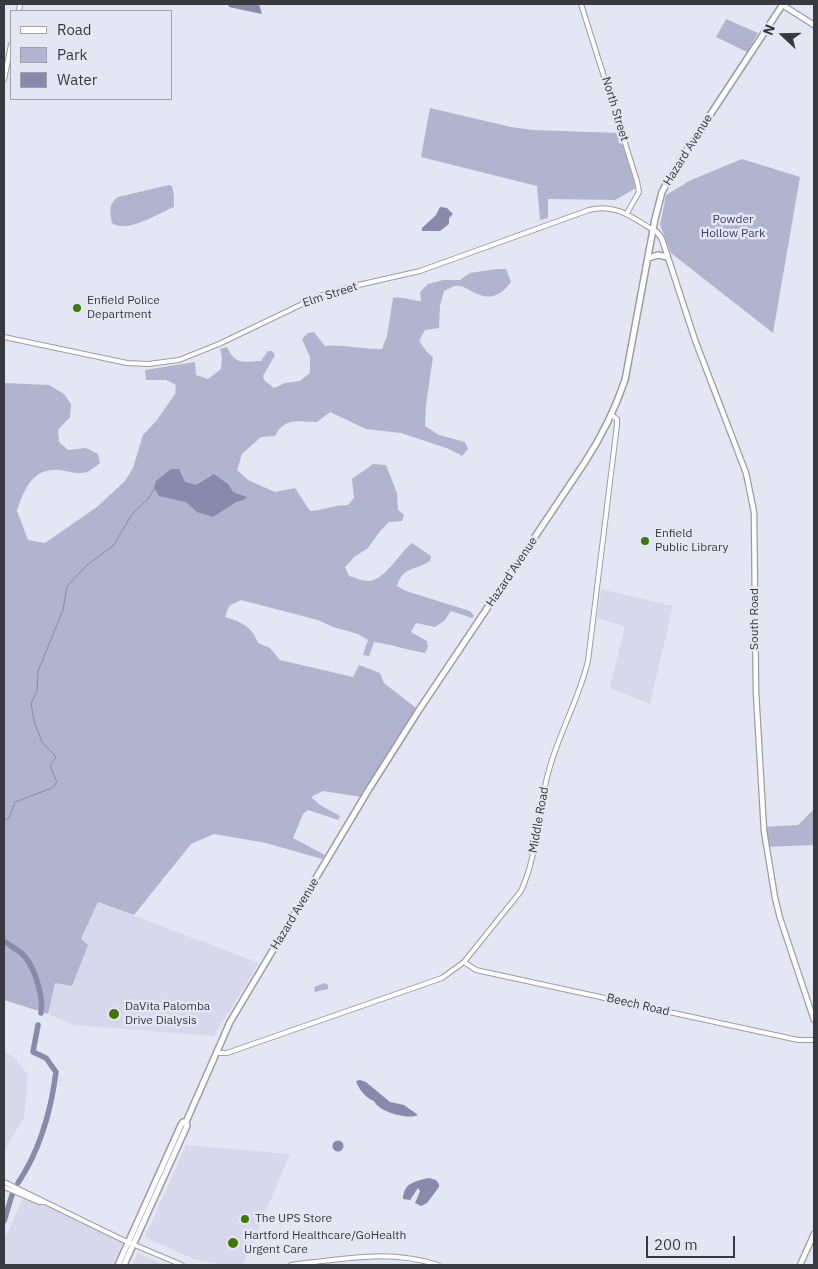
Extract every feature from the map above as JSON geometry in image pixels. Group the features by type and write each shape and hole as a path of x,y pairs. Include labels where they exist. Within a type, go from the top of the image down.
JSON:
{"main road":[{"path":"782,4 814,25"},
{"name":"Hazard Avenue","path":"118,1265 169,1168 186,1128 186,1122 234,1015 419,710 585,462 611,416 625,380 653,230 659,202 667,182 782,4"},
{"name":"South Road","path":"653,230 662,239 695,340 746,473 751,495 755,539 754,632 756,692 764,831 780,918 814,1019"},
{"path":"648,258 658,255 668,257"},
{"name":"Hazard Avenue","path":"124,1265 131,1243 168,1155 183,1122 186,1122"},
{"path":"168,1155 169,1168"},
{"path":"800,1265 814,1234"}],"street":[{"name":"North Street","path":"581,4 638,182 638,192 627,213"},
{"path":"4,80 10,50"},
{"name":"Elm Street","path":"4,337 127,363 148,364 179,360 192,356 297,306 331,292 420,271 589,210 608,208 627,213 653,230"},
{"name":"Middle Road","path":"217,1050 229,1051 442,978 457,969 464,962 521,891 535,850 549,770 585,674 617,425 617,419 611,416"},
{"name":"Beech Road","path":"464,962 476,970 798,1040 814,1040"},
{"path":"4,1182 131,1243 182,1265"},
{"path":"4,1187 39,1202 44,1202"},
{"path":"291,1265 376,1255 423,1260 438,1265"}],"shaded area":[{"path":"601,589 673,606 650,704 610,688 625,626 597,618"},
{"path":"98,902 259,963 214,1036 74,1025 48,1014 55,983 72,986 81,939"},
{"path":"4,1052 14,1057 28,1075 24,1118 4,1151"},
{"path":"186,1145 290,1154 243,1265 220,1264 193,1259 145,1237"},
{"path":"24,1196 123,1242 112,1265 4,1265 4,1240"},
{"path":"138,1253 163,1264 166,1265 132,1265"}],"green space":[{"path":"726,19 758,33 747,52 716,37"},
{"path":"430,108 511,127 533,130 619,133 636,188 615,200 548,199 548,218 540,220 537,186 421,157"},
{"name":"Powder Hollow Park","path":"742,159 800,177 773,333 671,253 660,225 666,195 691,180"},
{"path":"169,185 172,186 174,207 152,218 134,224 118,226 112,223 111,205 118,197"},
{"path":"506,269 511,282 503,291 495,296 485,296 464,287 454,286 444,291 440,306 439,328 425,330 419,341 433,357 425,426 439,435 465,442 468,449 462,456 449,449 401,433 366,429 330,412 317,422 298,421 288,423 283,425 275,436 261,437 242,454 237,470 248,480 275,492 295,488 310,511 348,505 354,498 352,479 373,464 386,465 397,493 398,510 404,515 402,521 389,522 368,548 354,557 345,567 349,576 366,581 374,580 386,572 412,543 431,556 430,561 406,572 397,586 406,591 470,611 474,616 472,618 451,611 444,621 435,627 416,623 411,632 427,641 428,647 425,653 374,642 369,656 363,655 368,640 358,634 333,627 318,620 241,600 229,606 225,617 236,621 253,632 258,643 270,648 280,660 353,677 359,665 380,673 384,683 416,708 361,797 323,791 311,797 320,805 340,816 338,820 308,810 303,814 293,838 325,855 322,859 266,843 214,834 191,844 134,915 98,902 81,939 88,945 72,986 55,983 48,1014 4,1000 4,383 49,385 64,394 71,404 70,417 58,430 59,442 68,450 86,448 98,454 100,463 87,472 77,473 50,470 36,477 26,488 17,511 28,540 45,543 97,507 125,481 133,468 143,435 157,420 175,394 176,385 166,380 146,380 145,370 195,362 196,375 208,379 221,369 222,357 220,349 227,347 233,357 244,362 261,361 268,351 272,351 275,355 263,376 264,380 274,388 285,383 300,381 310,373 310,357 302,339 308,333 314,332 325,346 382,349 387,336 393,298 421,301 420,292 428,284 443,280 460,280 470,273"},
{"path":"814,809 814,845 763,847 761,827 798,825"},
{"path":"325,983 328,985 328,989 315,992 314,987"}],"water":[{"path":"228,4 259,4 262,14 229,7"},
{"path":"440,207 447,208 453,214 449,218 449,224 440,231 422,231 422,228 436,215"},
{"path":"171,469 179,469 185,482 196,485 214,474 228,484 233,492 247,497 213,517 197,512 186,502 159,496 154,488 156,481"},
{"path":"356,1081 366,1082 390,1102 404,1105 418,1115 401,1116 382,1109 361,1090"},
{"path":"338,1140 344,1146 338,1152 332,1146"},
{"path":"429,1178 436,1180 439,1187 427,1203 421,1206 415,1203 420,1191 418,1188 410,1200 403,1199 405,1189 408,1186"}],"waterway":[{"path":"4,821 9,818 15,802 52,788 57,782 50,766 56,757 42,742 34,721 31,703 37,691 38,671 63,610 67,586 87,565 114,545 132,514 148,499 154,489"},
{"path":"4,941 21,953 29,963 40,992 41,1013"},
{"path":"18,1183 33,1157 48,1116 56,1072 46,1058 33,1052 38,1025"},
{"path":"4,1221 12,1195"}],"place":[{"name":"Enfield Police Department","path":"77,308"},
{"name":"Enfield Public Library","path":"645,541"},
{"name":"DaVita Palomba Drive Dialysis","path":"114,1014"},
{"name":"The UPS Store","path":"245,1219"},
{"name":"Hartford Healthcare/GoHealth Urgent Care","path":"233,1243"}]}
